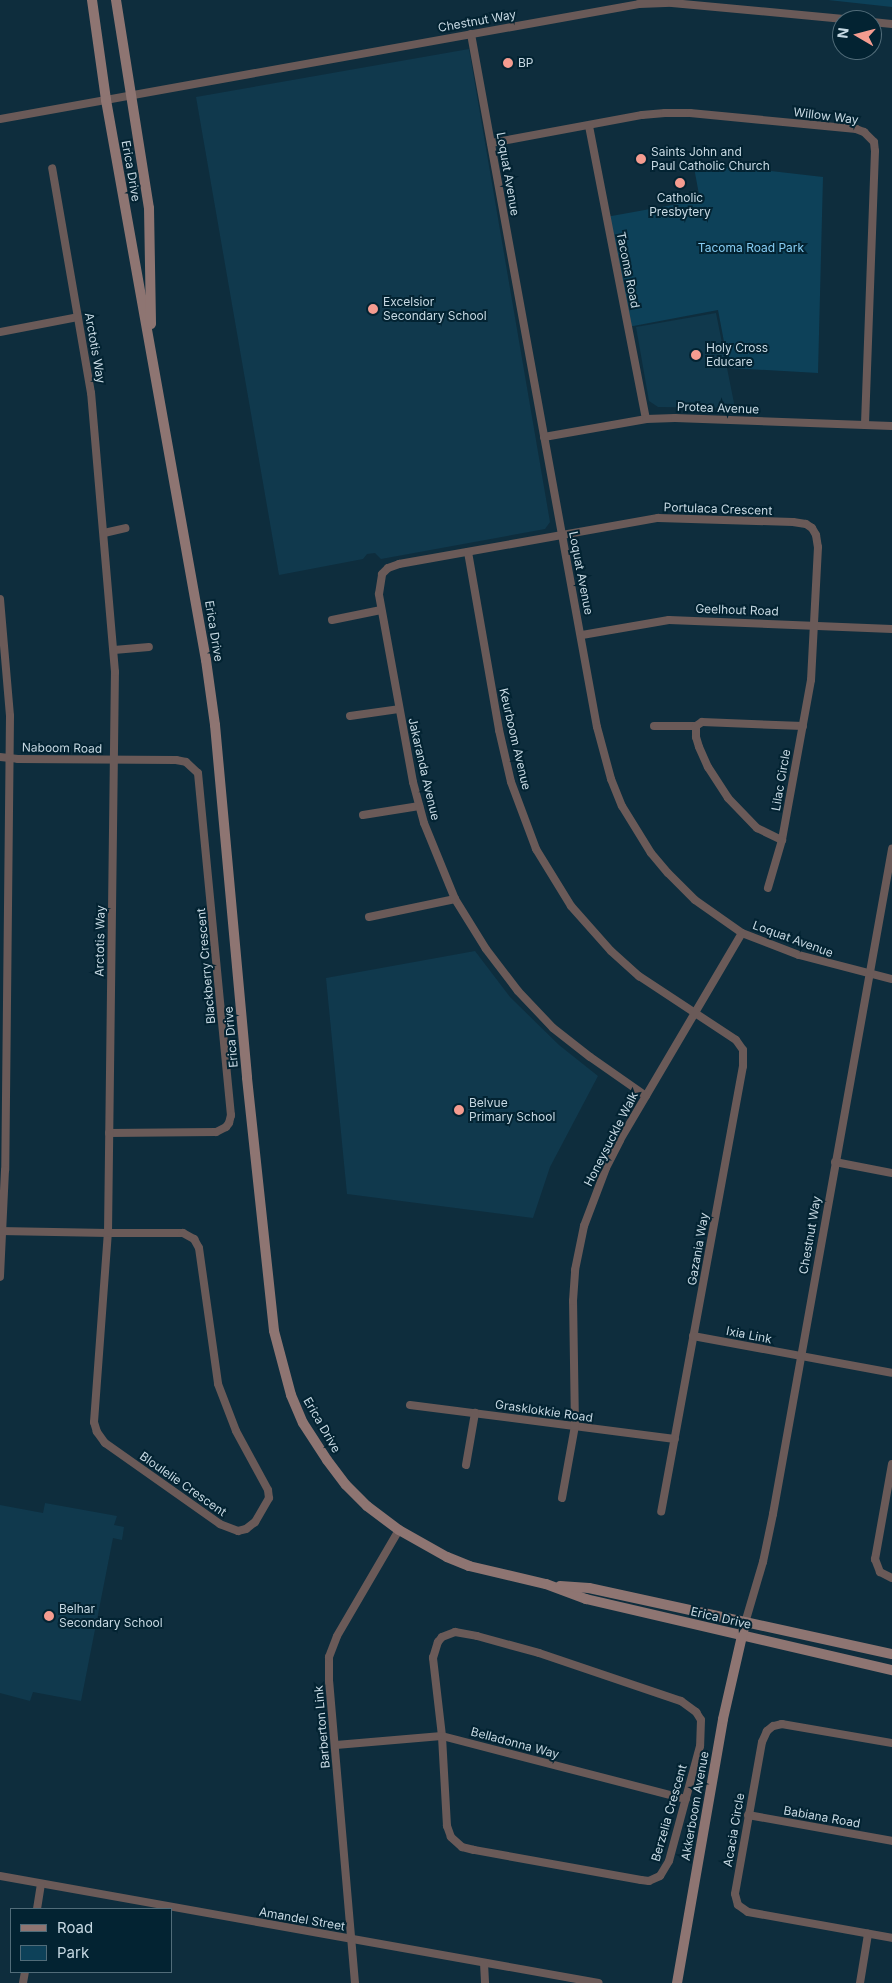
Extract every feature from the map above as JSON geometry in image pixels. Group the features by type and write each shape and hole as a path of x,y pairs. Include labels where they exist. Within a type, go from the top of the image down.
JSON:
{"main road":[{"name":"Erica Drive","path":"92,0 106,100 198,609 215,725 246,1068 277,1347 290,1395 316,1444 353,1492 367,1506 422,1545 469,1566 546,1584 589,1588 892,1654"},
{"name":"Erica Drive","path":"116,0 149,208 151,345"},
{"name":"Erica Drive","path":"546,1584 586,1600 892,1670"},
{"name":"Akkerboom Avenue","path":"677,1983 723,1719 745,1623"}],"street":[{"name":"Chestnut Way","path":"0,119 639,4 654,3 832,18"},
{"name":"Loquat Avenue","path":"472,34 544,437 582,635 597,727 611,779 622,806 651,853 668,873 695,900 742,933 799,955 892,979"},
{"name":"Willow Way","path":"491,143 642,115 690,113 856,130 870,137 875,151 865,425"},
{"name":"Tacoma Road","path":"588,126 646,419"},
{"name":"Arctotis Way","path":"52,168 91,393 114,650 108,1232"},
{"path":"0,332 78,318"},
{"name":"Protea Avenue","path":"544,437 646,419 675,418 892,426"},
{"name":"Portulaca Crescent","path":"382,574 388,568 400,564 658,518 793,522 806,524 812,528 817,540 814,624"},
{"path":"104,533 125,528"},
{"name":"Keurboom Avenue","path":"468,552 499,730 511,782 536,849 571,906 611,952 639,976 693,1014"},
{"name":"Jakaranda Avenue","path":"382,574 379,587 381,610 419,806 455,899 491,956 518,991 553,1028 590,1057 646,1096"},
{"path":"0,599 3,657 9,691 0,1277"},
{"path":"332,620 381,610"},
{"name":"Geelhout Road","path":"582,635 669,620 814,624 892,629"},
{"name":"Lilac Circle","path":"768,888 782,840 803,726 811,680 814,624"},
{"path":"114,650 149,647"},
{"path":"350,716 399,709"},
{"path":"654,726 696,726 702,722 803,726"},
{"path":"696,726 696,737 699,747 708,767 728,798 757,828 782,840"},
{"name":"Naboom Road","path":"0,757 114,760"},
{"name":"Blackberry Crescent","path":"109,1133 216,1132 226,1127 231,1115 198,773 186,762 176,760 114,760"},
{"path":"364,815 419,806"},
{"name":"Chestnut Way","path":"745,1623 763,1562 892,850"},
{"path":"369,916 455,899"},
{"name":"Honeysuckle Walk","path":"562,1498 575,1426 573,1301 575,1270 581,1238 591,1204 606,1168 646,1096 742,933"},
{"name":"Gazania Way","path":"661,1512 742,1066 742,1050 736,1040 693,1014"},
{"path":"835,1162 892,1173"},
{"name":"Bloulelie Crescent","path":"1,1231 108,1232 183,1233 194,1239 199,1248 218,1384 236,1431 268,1490 269,1498 265,1507 255,1522 246,1529 238,1531 220,1524 105,1443 96,1432 95,1404 108,1232"},
{"name":"Ixia Link","path":"693,1336 892,1373"},
{"name":"Grasklokkie Road","path":"410,1405 675,1439"},
{"path":"466,1464 475,1413"},
{"path":"892,1464 875,1559 880,1572 892,1578"},
{"name":"Barberton Link","path":"355,1983 336,1745 329,1682 329,1657 337,1636 399,1530"},
{"name":"Berzelia Crescent","path":"455,1632 477,1636 532,1651 681,1701 691,1707 702,1720 702,1728 700,1746 686,1799 669,1862 660,1876 649,1881 468,1849 451,1837 447,1826 442,1736 433,1658 438,1642 448,1634 455,1632"},
{"name":"Acacia Circle","path":"892,1743 791,1725 773,1726 767,1731 762,1742 736,1886 738,1905 748,1912 892,1938"},
{"name":"Belladonna Way","path":"336,1745 442,1736 686,1799"},
{"name":"Babiana Road","path":"748,1815 892,1841"},
{"name":"Amandel Street","path":"0,1876 350,1938 484,1963 556,1979 599,1983"},
{"path":"37,1908 42,1884"},
{"path":"860,1983 868,1934"},
{"path":"484,1963 485,1983"}],"shaded area":[{"name":"Excelsior Secondary School","path":"469,49 550,522 545,529 381,559 375,553 367,554 363,559 279,575 196,97"},
{"path":"716,313 735,408 658,407 649,401 636,327"},
{"name":"Belvue Primary School","path":"475,951 510,997 559,1045 598,1076 550,1167 533,1218 347,1194 326,978"},
{"name":"Belhar Secondary School","path":"45,1503 117,1516 114,1525 124,1527 122,1540 113,1538 81,1701 33,1692 30,1701 0,1693 0,1505 43,1513"}],"green space":[{"path":"828,0 892,0 892,7"},
{"name":"Tacoma Road Park","path":"693,162 823,177 818,373 729,368 718,310 628,327 606,217 700,200"}],"place":[{"name":"BP","path":"508,63"},
{"name":"Saints John and Paul Catholic Church","path":"641,159"},
{"name":"Catholic Presbytery","path":"680,183"},
{"name":"Excelsior Secondary School","path":"373,309"},
{"name":"Holy Cross Educare","path":"696,355"},
{"name":"Belvue Primary School","path":"459,1110"},
{"name":"Belhar Secondary School","path":"49,1616"}]}
